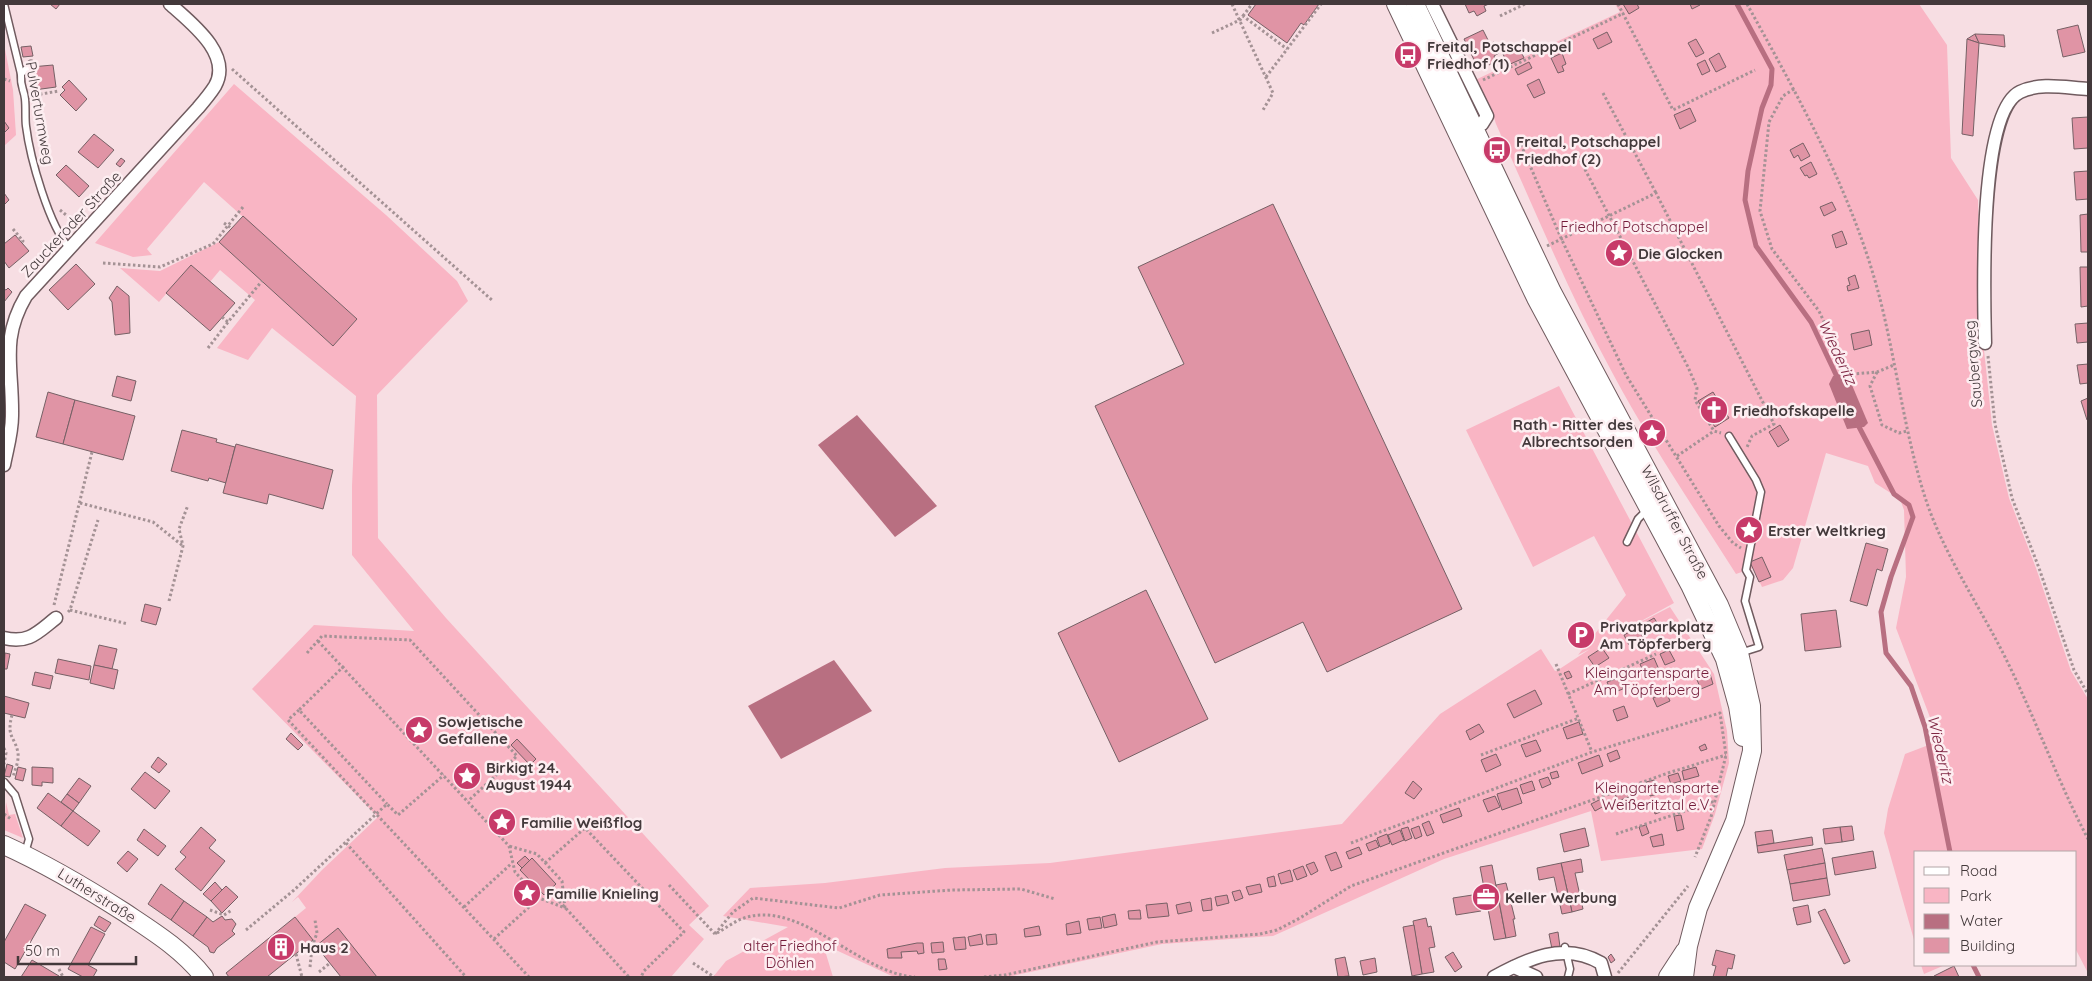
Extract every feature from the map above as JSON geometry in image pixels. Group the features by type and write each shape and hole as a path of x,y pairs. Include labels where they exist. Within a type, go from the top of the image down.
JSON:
{"main road":[{"name":"Wilsdruffer Straße","path":"1396,4 1466,130 1719,605 1732,656 1751,706 1752,751 1744,791 1735,821 1698,908 1688,946 1684,977"},
{"name":"Wilsdruffer Straße","path":"1415,4 1536,298 1648,510 1732,656"},
{"name":"Lutherstraße","path":"4,845 72,878 162,936 181,952 204,977"},
{"name":"Wilsdruffer Straße","path":"1668,977 1688,946"}],"street":[{"name":"Zauckeroder Straße","path":"4,465 12,417 11,393 4,359 4,337 9,319 22,301 71,250 198,108 216,84 219,65 213,48 170,4"},
{"path":"1432,4 1487,116 1484,122 1466,130"},
{"name":"Saubergweg","path":"1985,344 1984,234 1996,137 2004,112 2019,92 2036,87 2088,89"},
{"path":"4,638 16,641 38,634 52,621"},
{"path":"1494,977 1527,959 1566,950 1587,955 1600,963 1605,977"},
{"path":"1514,967 1536,977"}],"lane":[{"name":"Pulverturmweg","path":"4,4 21,74 20,85 25,96 26,127 45,197 56,232 71,250"},
{"path":"21,74 31,64"},
{"path":"1730,436 1761,492 1746,570 1750,577 1744,601 1759,647 1732,656"},
{"path":"1627,542 1638,519 1648,510 1664,501"},
{"path":"4,782 15,795 29,840 24,854"},
{"path":"1566,950 1570,969 1568,977"}],"path":[{"path":"1232,4 1273,93 1264,110"},
{"path":"1212,33 1240,20 1252,4"},
{"path":"1266,77 1321,4"},
{"path":"1500,16 1525,4"},
{"path":"1618,4 1673,110 1755,70"},
{"path":"1748,4 1794,89 1853,214 1882,306 1908,431 1924,495 1950,556 2005,657 2071,807 2088,839"},
{"path":"1476,83 1624,13"},
{"path":"1243,16 1287,49"},
{"path":"230,67 493,301"},
{"path":"1794,89 1783,96 1769,122 1760,212 1772,249 1819,311 1843,362 1854,374 1877,372 1894,365"},
{"path":"30,96 59,91"},
{"path":"1603,93 1774,424 1752,436 1746,450 1741,455"},
{"path":"1519,140 1561,238 1626,376 1720,526 1733,543 1750,553"},
{"path":"1578,156 1688,367 1698,388 1695,400 1714,431 1730,436"},
{"path":"1550,244 1656,193"},
{"path":"45,197 80,226 85,220"},
{"path":"103,263 160,267 213,244 230,227 243,207"},
{"path":"224,223 230,227"},
{"path":"12,229 22,242"},
{"path":"208,348 262,281"},
{"path":"222,317 228,322"},
{"name":"Saubergweg","path":"1985,344 1991,370 1995,424 2012,498 2040,568 2074,670 2088,693"},
{"path":"1877,372 1870,386 1882,425 1899,433 1908,431"},
{"path":"1676,456 1714,431"},
{"path":"52,621 92,452"},
{"path":"80,503 153,522 183,546"},
{"path":"169,601 183,546 179,529 188,505"},
{"path":"52,621 70,610 98,520"},
{"path":"70,610 128,624"},
{"path":"307,653 322,636 410,640 517,756 468,801"},
{"path":"318,641 344,666 509,846 515,872 538,898 565,908"},
{"path":"1568,694 1656,654"},
{"path":"1556,664 1592,752"},
{"path":"344,666 288,720 529,977"},
{"path":"299,710 398,815 444,775"},
{"path":"1351,843 1592,752 1720,713 1726,755 1711,817 1695,857"},
{"path":"12,715 9,729 18,754 16,766"},
{"path":"1481,755 1579,718"},
{"path":"4,748 6,752 4,764"},
{"path":"984,977 1005,975 1157,942 1260,934 1277,930 1351,886 1472,845 1668,773 1726,755"},
{"path":"1616,834 1715,800"},
{"path":"246,930 346,843 387,804"},
{"path":"545,863 585,828 684,932 644,971 641,977"},
{"path":"346,843 466,977"},
{"path":"509,846 536,854 562,880 565,908"},
{"path":"464,907 513,862"},
{"path":"1615,977 1691,882"},
{"path":"669,885 715,934"},
{"path":"549,890 629,977"},
{"path":"715,934 733,912 753,898 840,908 880,896 952,890 1021,890 1055,899"},
{"path":"494,939 538,898"},
{"path":"210,910 224,915 232,910"},
{"path":"715,934 744,918 767,915 805,925 865,960 900,976 915,977"},
{"path":"310,967 312,947 317,933 315,920"},
{"path":"296,954 302,977"},
{"path":"320,972 330,963"},
{"path":"693,963 714,977"},
{"path":"60,969 63,977"}],"green space":[{"name":"Friedhof Potschappel","path":"1615,4 1919,4 1947,45 1951,158 1978,200 1981,322 1992,425 2009,498 2036,568 2071,671 2088,699 2088,973 2077,952 2077,851 1914,851 1914,940 1884,833 1888,809 1905,754 1939,741 1896,628 1906,577 1904,510 1900,499 1875,483 1868,466 1826,453 1793,568 1783,580 1762,587 1753,568 1736,574 1642,425 1597,344 1552,250 1496,124 1491,108 1473,81 1620,12"},
{"path":"4,44 13,90 16,135 4,146"},
{"path":"234,84 386,215 457,281 468,301 377,395 378,538 446,618 709,906 689,925 704,939 671,977 377,977 338,929 316,946 295,917 306,908 298,897 292,902 322,870 378,817 252,689 314,625 414,631 352,555 352,486 356,396 272,328 248,360 217,348 255,300 220,270 210,282 191,265 159,302 120,268 160,271 219,242 333,346 357,319 204,182 147,249 152,255 133,257 95,243"},
{"path":"1559,386 1674,603 1623,631 1670,607 1714,674 1727,731 1729,763 1715,814 1702,849 1601,861 1591,811 1444,859 1273,936 1162,944 1007,977 894,977 823,944 833,977 713,977 726,961 788,927 723,916 750,888 825,883 945,868 1050,863 1342,824 1440,714 1541,649 1555,671 1558,670 1590,649 1578,655 1626,595 1594,536 1533,567 1466,430"},
{"path":"6,802 9,815 15,814 23,838 4,830"},
{"path":"1921,966 1943,966 1924,974"}],"water":[{"path":"1840,374 1849,378 1868,423 1864,427 1847,429 1829,384 1833,376"},
{"path":"857,415 937,506 895,537 818,445"},
{"path":"834,660 872,711 781,759 748,706"}],"building":[{"path":"50,4 60,4 56,9"},
{"path":"1256,4 1319,4 1304,25 1301,23 1287,43 1248,15"},
{"path":"1465,4 1489,4 1484,6 1486,11 1477,16 1474,11 1469,13"},
{"path":"1623,4 1637,4 1639,8 1629,14"},
{"path":"1690,4 1699,4 1700,5 1692,9"},
{"path":"2078,25 2085,52 2063,57 2057,30"},
{"path":"1483,30 1490,44 1494,42 1499,53 1494,56 1496,61 1489,65 1486,59 1476,64 1464,39"},
{"path":"1607,32 1612,42 1598,49 1593,39"},
{"path":"1975,34 1979,43 1967,39"},
{"path":"1975,34 2004,35 2005,47 1979,43"},
{"path":"1696,39 1704,53 1696,57 1688,43"},
{"path":"1967,39 1979,43 1973,136 1962,134"},
{"path":"31,46 33,56 23,57 21,47"},
{"path":"1519,47 1524,58 1508,65 1503,54"},
{"path":"1562,53 1566,64 1562,66 1564,71 1558,73 1551,58"},
{"path":"1719,53 1726,67 1716,72 1709,59"},
{"path":"1705,60 1710,71 1702,75 1697,64"},
{"path":"1529,62 1532,68 1518,75 1515,69"},
{"path":"53,65 56,87 34,90 31,67"},
{"path":"1539,79 1545,93 1534,98 1527,85"},
{"path":"69,80 87,99 76,111 60,95 65,90 62,87"},
{"path":"1690,108 1696,121 1680,129 1674,115"},
{"path":"2088,117 2088,148 2074,149 2072,118"},
{"path":"4,121 9,128 4,133"},
{"path":"94,134 114,150 98,168 78,152"},
{"path":"1803,143 1810,156 1801,161 1798,155 1794,158 1790,150"},
{"path":"121,158 125,161 120,167 116,164"},
{"path":"1811,162 1817,174 1809,178 1807,175 1805,176 1800,168"},
{"path":"66,165 89,186 79,197 56,175"},
{"path":"2088,171 2088,199 2076,200 2074,172"},
{"path":"4,193 9,200 4,205"},
{"path":"1832,202 1836,210 1824,216 1820,207"},
{"path":"1273,204 1462,609 1327,672 1303,622 1215,663 1095,406 1184,364 1138,267"},
{"path":"2088,214 2088,252 2081,252 2080,215"},
{"path":"243,216 357,319 333,346 219,242"},
{"path":"1842,231 1847,244 1836,248 1832,235"},
{"path":"15,235 29,251 9,268 4,261 4,244"},
{"path":"76,264 95,284 68,310 49,290"},
{"path":"191,265 235,303 210,331 166,293"},
{"path":"2080,267 2088,267 2088,306 2081,307"},
{"path":"1855,275 1859,288 1848,291 1847,286 1850,285 1848,278"},
{"path":"117,286 129,296 130,333 115,335 112,302 109,298"},
{"path":"8,288 12,292 4,302 4,289"},
{"path":"2088,323 2088,342 2077,343 2075,324"},
{"path":"1869,330 1872,345 1854,350 1851,334"},
{"path":"2088,364 2088,383 2080,384 2077,365"},
{"path":"117,376 136,381 131,401 112,396"},
{"path":"48,392 75,400 63,444 36,437"},
{"name":"Friedhofskapelle","path":"1713,392 1729,418 1715,427 1698,401"},
{"path":"2088,398 2088,419 2087,420 2081,401"},
{"path":"75,400 135,416 123,460 63,444"},
{"path":"1780,425 1789,440 1778,447 1769,432"},
{"path":"182,430 217,439 216,442 235,447 226,483 209,478 208,481 171,471"},
{"path":"236,444 333,470 323,509 269,494 267,504 223,493"},
{"path":"1866,543 1888,549 1882,571 1877,569 1867,606 1850,601"},
{"path":"1762,557 1771,577 1759,582 1750,562"},
{"path":"1146,590 1208,719 1119,762 1058,633"},
{"path":"145,604 161,608 156,625 141,621"},
{"path":"1836,610 1841,647 1805,651 1801,614"},
{"path":"1654,618 1660,627 1649,634 1642,625"},
{"path":"1638,627 1643,638 1629,645 1624,635"},
{"path":"99,645 117,649 112,669 94,665"},
{"path":"1602,648 1609,658 1595,667 1588,657"},
{"path":"1669,650 1675,661 1665,665 1660,654"},
{"path":"5,653 10,654 7,669 4,669"},
{"path":"1654,658 1660,672 1646,678 1640,664"},
{"path":"58,659 91,666 89,680 55,673"},
{"path":"94,665 118,670 114,689 90,683"},
{"path":"1569,671 1572,677 1567,679 1564,673"},
{"path":"35,672 53,676 50,689 32,685"},
{"path":"1710,674 1713,684 1701,689 1697,680"},
{"path":"1618,678 1623,689 1612,693 1607,682"},
{"path":"1535,690 1542,704 1514,718 1507,704"},
{"path":"1666,692 1670,701 1657,707 1653,698"},
{"path":"4,696 29,703 25,718 4,713"},
{"path":"1624,706 1628,717 1617,721 1613,710"},
{"path":"1579,722 1583,734 1567,739 1563,728"},
{"path":"1479,724 1484,732 1470,740 1466,731"},
{"path":"291,733 303,745 298,750 286,739"},
{"path":"517,739 536,759 530,765 511,745"},
{"path":"1536,740 1541,751 1526,757 1521,745"},
{"path":"1705,744 1707,749 1701,751 1699,747"},
{"path":"1617,750 1620,758 1610,762 1607,754"},
{"path":"1496,754 1501,765 1486,772 1481,760"},
{"path":"1599,755 1603,766 1582,774 1578,763"},
{"path":"158,757 167,764 159,773 151,767"},
{"path":"7,764 13,766 10,777 4,776"},
{"path":"18,767 26,769 23,781 15,779"},
{"path":"32,767 53,768 53,783 42,782 42,786 32,785"},
{"path":"1696,767 1699,776 1684,780 1682,771"},
{"path":"1557,771 1559,777 1552,779 1550,773"},
{"path":"145,772 170,791 155,809 131,789"},
{"path":"1678,773 1681,781 1671,784 1668,776"},
{"path":"1548,777 1551,784 1542,788 1539,780"},
{"path":"79,778 91,786 79,803 67,794"},
{"path":"1654,780 1658,794 1650,796 1646,782"},
{"path":"1413,781 1422,789 1414,799 1405,793"},
{"path":"1532,781 1535,790 1523,794 1520,785"},
{"path":"1517,788 1522,803 1502,810 1497,794"},
{"path":"1626,791 1629,797 1618,801 1615,794"},
{"path":"48,793 73,811 61,826 37,808"},
{"path":"67,794 79,803 73,811 61,802"},
{"path":"1495,796 1500,807 1488,812 1483,800"},
{"path":"1601,799 1604,806 1595,811 1591,804"},
{"path":"1664,805 1666,810 1655,814 1654,809"},
{"path":"1459,808 1462,816 1443,823 1440,815"},
{"path":"73,811 100,831 88,846 61,826"},
{"path":"1681,815 1684,829 1677,831 1674,816"},
{"path":"1429,821 1434,833 1427,836 1422,824"},
{"path":"1646,825 1649,833 1642,836 1639,827"},
{"path":"1419,826 1422,836 1415,839 1411,829"},
{"path":"1852,826 1854,840 1842,842 1840,827"},
{"path":"201,827 216,840 209,848 225,861 201,891 175,869 186,857 180,852"},
{"path":"1408,827 1412,838 1405,841 1401,829"},
{"path":"1840,827 1842,842 1825,844 1823,829"},
{"path":"1585,828 1589,846 1564,852 1560,834"},
{"path":"144,829 166,846 158,856 137,840"},
{"path":"1400,830 1404,840 1392,845 1388,835"},
{"path":"1772,830 1774,843 1757,846 1755,832"},
{"path":"1387,834 1390,843 1380,847 1377,838"},
{"path":"1662,834 1664,845 1653,847 1650,837"},
{"path":"1812,837 1813,845 1758,853 1757,846"},
{"path":"1376,840 1379,847 1369,851 1366,844"},
{"path":"1359,847 1362,854 1349,859 1346,852"},
{"path":"1822,848 1825,863 1787,870 1784,855"},
{"path":"128,851 138,859 127,872 117,863"},
{"path":"1873,851 1876,868 1835,875 1832,858"},
{"path":"1336,852 1342,867 1331,871 1325,856"},
{"path":"525,856 530,861 522,868 517,863"},
{"path":"532,858 556,884 544,895 520,870"},
{"path":"1581,859 1583,872 1575,873 1583,909 1572,912 1561,863"},
{"path":"1314,862 1318,871 1311,875 1306,865"},
{"path":"1561,863 1572,912 1562,914 1554,877 1539,880 1537,868"},
{"path":"1825,863 1827,878 1790,884 1787,870"},
{"path":"1492,865 1506,938 1494,940 1480,867"},
{"path":"1303,866 1307,876 1297,880 1293,870"},
{"path":"1290,870 1293,881 1281,884 1278,874"},
{"path":"1274,876 1276,886 1269,887 1267,878"},
{"path":"1827,878 1830,895 1793,901 1790,884"},
{"path":"215,882 222,890 211,901 203,894"},
{"path":"1506,883 1515,919 1513,919 1516,936 1506,938 1496,885"},
{"path":"161,884 184,901 171,920 148,904"},
{"path":"1260,884 1262,892 1249,895 1246,887"},
{"path":"226,886 238,897 222,913 211,901"},
{"path":"1240,890 1243,898 1235,901 1232,892"},
{"path":"1479,894 1481,911 1456,915 1453,898"},
{"path":"1227,895 1229,903 1217,906 1215,897"},
{"path":"1211,898 1212,910 1203,911 1201,900"},
{"path":"184,901 207,917 193,936 171,920"},
{"path":"1190,902 1192,911 1178,914 1176,905"},
{"path":"1167,903 1169,916 1148,918 1146,905"},
{"path":"25,904 46,915 15,969 4,962 4,942"},
{"path":"1808,905 1811,922 1797,925 1793,908"},
{"path":"1825,909 1850,961 1844,964 1818,912"},
{"path":"1140,910 1141,919 1129,919 1128,911"},
{"path":"1115,914 1117,925 1104,928 1102,917"},
{"path":"99,916 111,923 105,932 94,925"},
{"path":"222,916 225,920 232,919 236,924 232,931 235,934 217,948 214,953 210,952 208,947 193,936 207,917 213,922"},
{"name":"Haus 2","path":"295,917 313,940 267,977 229,977 226,973"},
{"path":"1100,917 1102,928 1089,930 1087,919"},
{"path":"1426,918 1428,927 1431,926 1435,947 1429,948 1434,972 1422,974 1413,921"},
{"path":"1079,921 1081,933 1067,935 1066,924"},
{"path":"1414,925 1422,974 1412,976 1403,927"},
{"path":"1039,926 1041,935 1025,937 1024,929"},
{"path":"91,927 105,934 88,965 97,970 93,977 83,977 68,969"},
{"path":"338,928 377,977 341,977 316,946"},
{"path":"1558,932 1560,947 1552,949 1549,934"},
{"path":"981,934 983,944 970,946 968,937"},
{"path":"996,934 997,944 987,945 986,935"},
{"path":"965,937 966,949 955,950 953,938"},
{"path":"943,942 944,952 932,953 931,943"},
{"path":"923,943 924,953 918,954 917,951 901,952 902,958 888,958 887,949"},
{"path":"1716,950 1735,955 1732,969 1728,968 1726,977 1713,977 1716,966 1712,965"},
{"path":"1453,952 1462,967 1455,972 1445,957"},
{"path":"1611,954 1615,960 1611,963 1608,957"},
{"path":"1345,957 1349,976 1338,977 1335,959"},
{"path":"1375,958 1377,972 1363,975 1360,961"},
{"path":"938,959 945,959 947,969 939,970"},
{"path":"32,960 59,976 21,977"},
{"path":"1954,966 1959,977 1934,976"}],"waterway":[{"name":"Wiederitz","path":"1737,4 1772,69 1771,85 1762,108 1748,171 1745,200 1756,246 1811,322 1839,381"},
{"name":"Wiederitz","path":"1857,423 1894,494 1909,505 1913,517 1891,577 1881,612 1886,653 1911,686 1925,727 1950,851"},
{"name":"Wiederitz","path":"1974,966 1979,977"}],"place":[{"name":"Freital, Potschappel Friedhof (1)","path":"1408,55"},
{"name":"Freital, Potschappel Friedhof (2)","path":"1497,150"},
{"name":"Die Glocken","path":"1619,253"},
{"name":"Friedhofskapelle","path":"1714,410"},
{"name":"Rath - Ritter des Albrechtsorden","path":"1652,433"},
{"name":"Erster Weltkrieg","path":"1749,530"},
{"name":"Privatparkplatz Am Töpferberg","path":"1581,635"},
{"name":"Sowjetische Gefallene","path":"419,730"},
{"name":"Birkigt 24. August 1944","path":"467,776"},
{"name":"Familie Weißflog","path":"502,822"},
{"name":"Familie Knieling","path":"527,893"},
{"name":"Keller Werbung","path":"1486,897"},
{"name":"Haus 2","path":"281,947"}],"park label":[{"name":"Kleingartensparte Am Töpferberg","path":"1647,680"},
{"name":"Kleingartensparte Weißeritztal e.V.","path":"1657,796"},
{"name":"alter Friedhof Döhlen","path":"790,954"}]}
